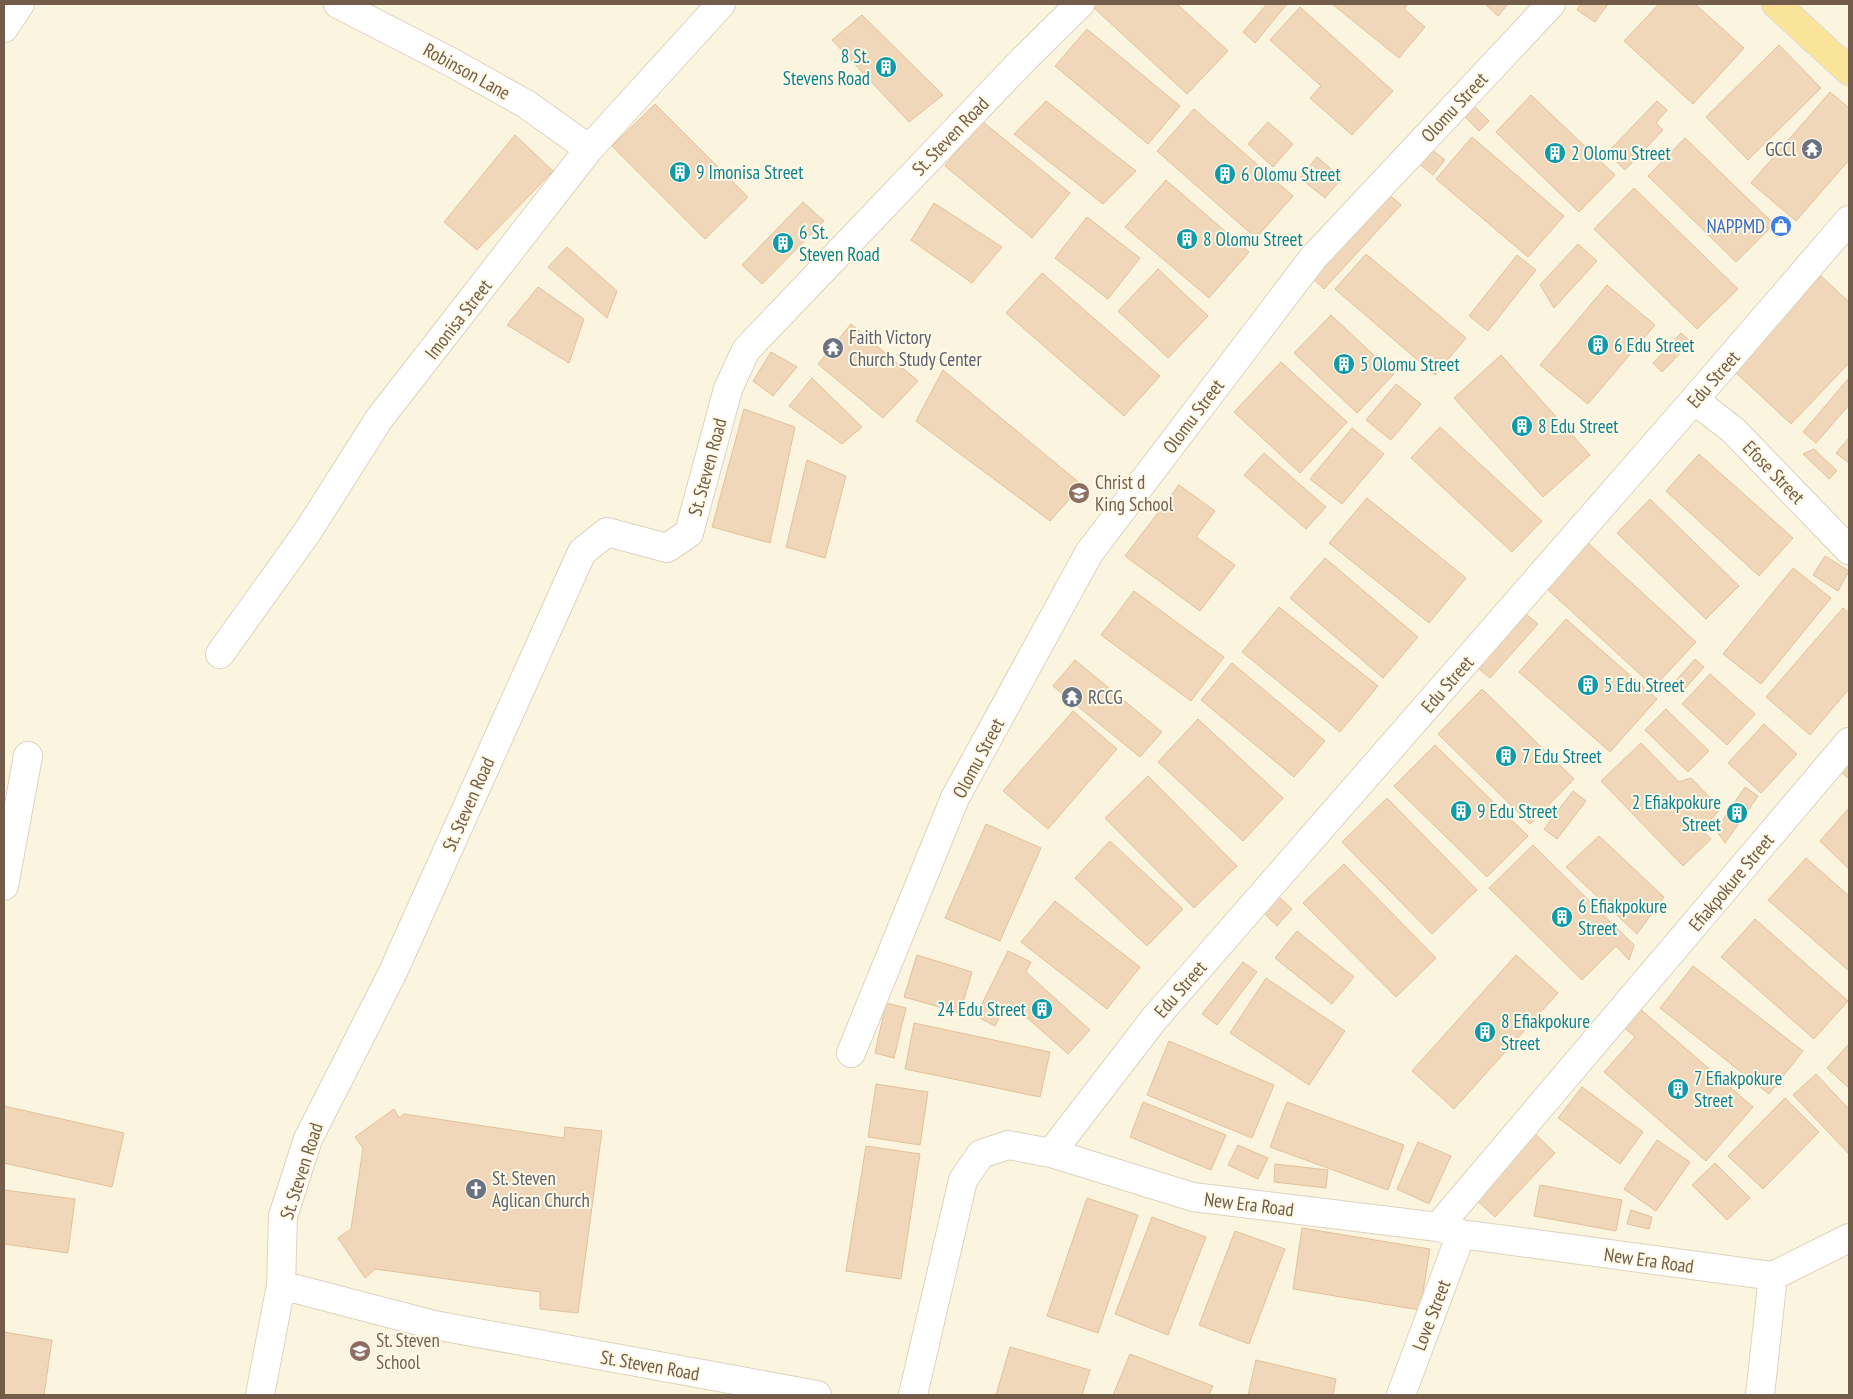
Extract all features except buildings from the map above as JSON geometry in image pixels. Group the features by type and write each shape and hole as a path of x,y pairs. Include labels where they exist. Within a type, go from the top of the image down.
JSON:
{"main road":[{"path":"1776,4 1849,71"}],"street":[{"path":"4,28 20,4"},
{"name":"Robinson Lane","path":"338,4 450,61 526,104 589,149"},
{"name":"Imonisa Street","path":"220,654 308,531 379,419 589,149 722,4"},
{"name":"St. Steven Road","path":"817,1395 434,1326 281,1285 283,1216 308,1139 392,974 582,552 607,532 667,548 689,533 728,389 746,350 1024,59 1080,4"},
{"name":"Olomu Street","path":"851,1053 955,798 1089,553 1313,258 1551,4"},
{"name":"Edu Street","path":"1051,1153 1154,1019 1849,220"},
{"name":"Efose Street","path":"1694,400 1733,430 1849,550"},
{"name":"Efiakpokure Street","path":"1450,1231 1849,742"},
{"path":"4,886 28,756"},
{"name":"New Era Road","path":"913,1395 963,1180 981,1154 1008,1145 1051,1153 1193,1197 1773,1276"},
{"name":"Love Street","path":"1401,1395 1450,1231"},
{"path":"1760,1395 1773,1276 1849,1238"},
{"path":"260,1395 281,1285"}],"place":[{"name":"8 St. Stevens Road","path":"886,67"},
{"name":"GCCl","path":"1812,149"},
{"name":"2 Olomu Street","path":"1555,153"},
{"name":"9 Imonisa Street","path":"680,172"},
{"name":"6 Olomu Street","path":"1225,174"},
{"name":"NAPPMD","path":"1781,226"},
{"name":"8 Olomu Street","path":"1187,239"},
{"name":"6 St. Steven Road","path":"783,243"},
{"name":"6 Edu Street","path":"1598,345"},
{"name":"Faith Victory Church Study Center","path":"833,348"},
{"name":"5 Olomu Street","path":"1344,364"},
{"name":"8 Edu Street","path":"1522,426"},
{"name":"Christ d King School","path":"1079,493"},
{"name":"5 Edu Street","path":"1588,685"},
{"name":"RCCG","path":"1072,697"},
{"name":"7 Edu Street","path":"1506,756"},
{"name":"9 Edu Street","path":"1461,811"},
{"name":"2 Efiakpokure Street","path":"1737,813"},
{"name":"6 Efiakpokure Street","path":"1562,917"},
{"name":"24 Edu Street","path":"1042,1009"},
{"name":"8 Efiakpokure Street","path":"1485,1032"},
{"name":"7 Efiakpokure Street","path":"1678,1089"},
{"name":"St. Steven Aglican Church","path":"476,1189"},
{"name":"St. Steven School","path":"360,1351"}]}
